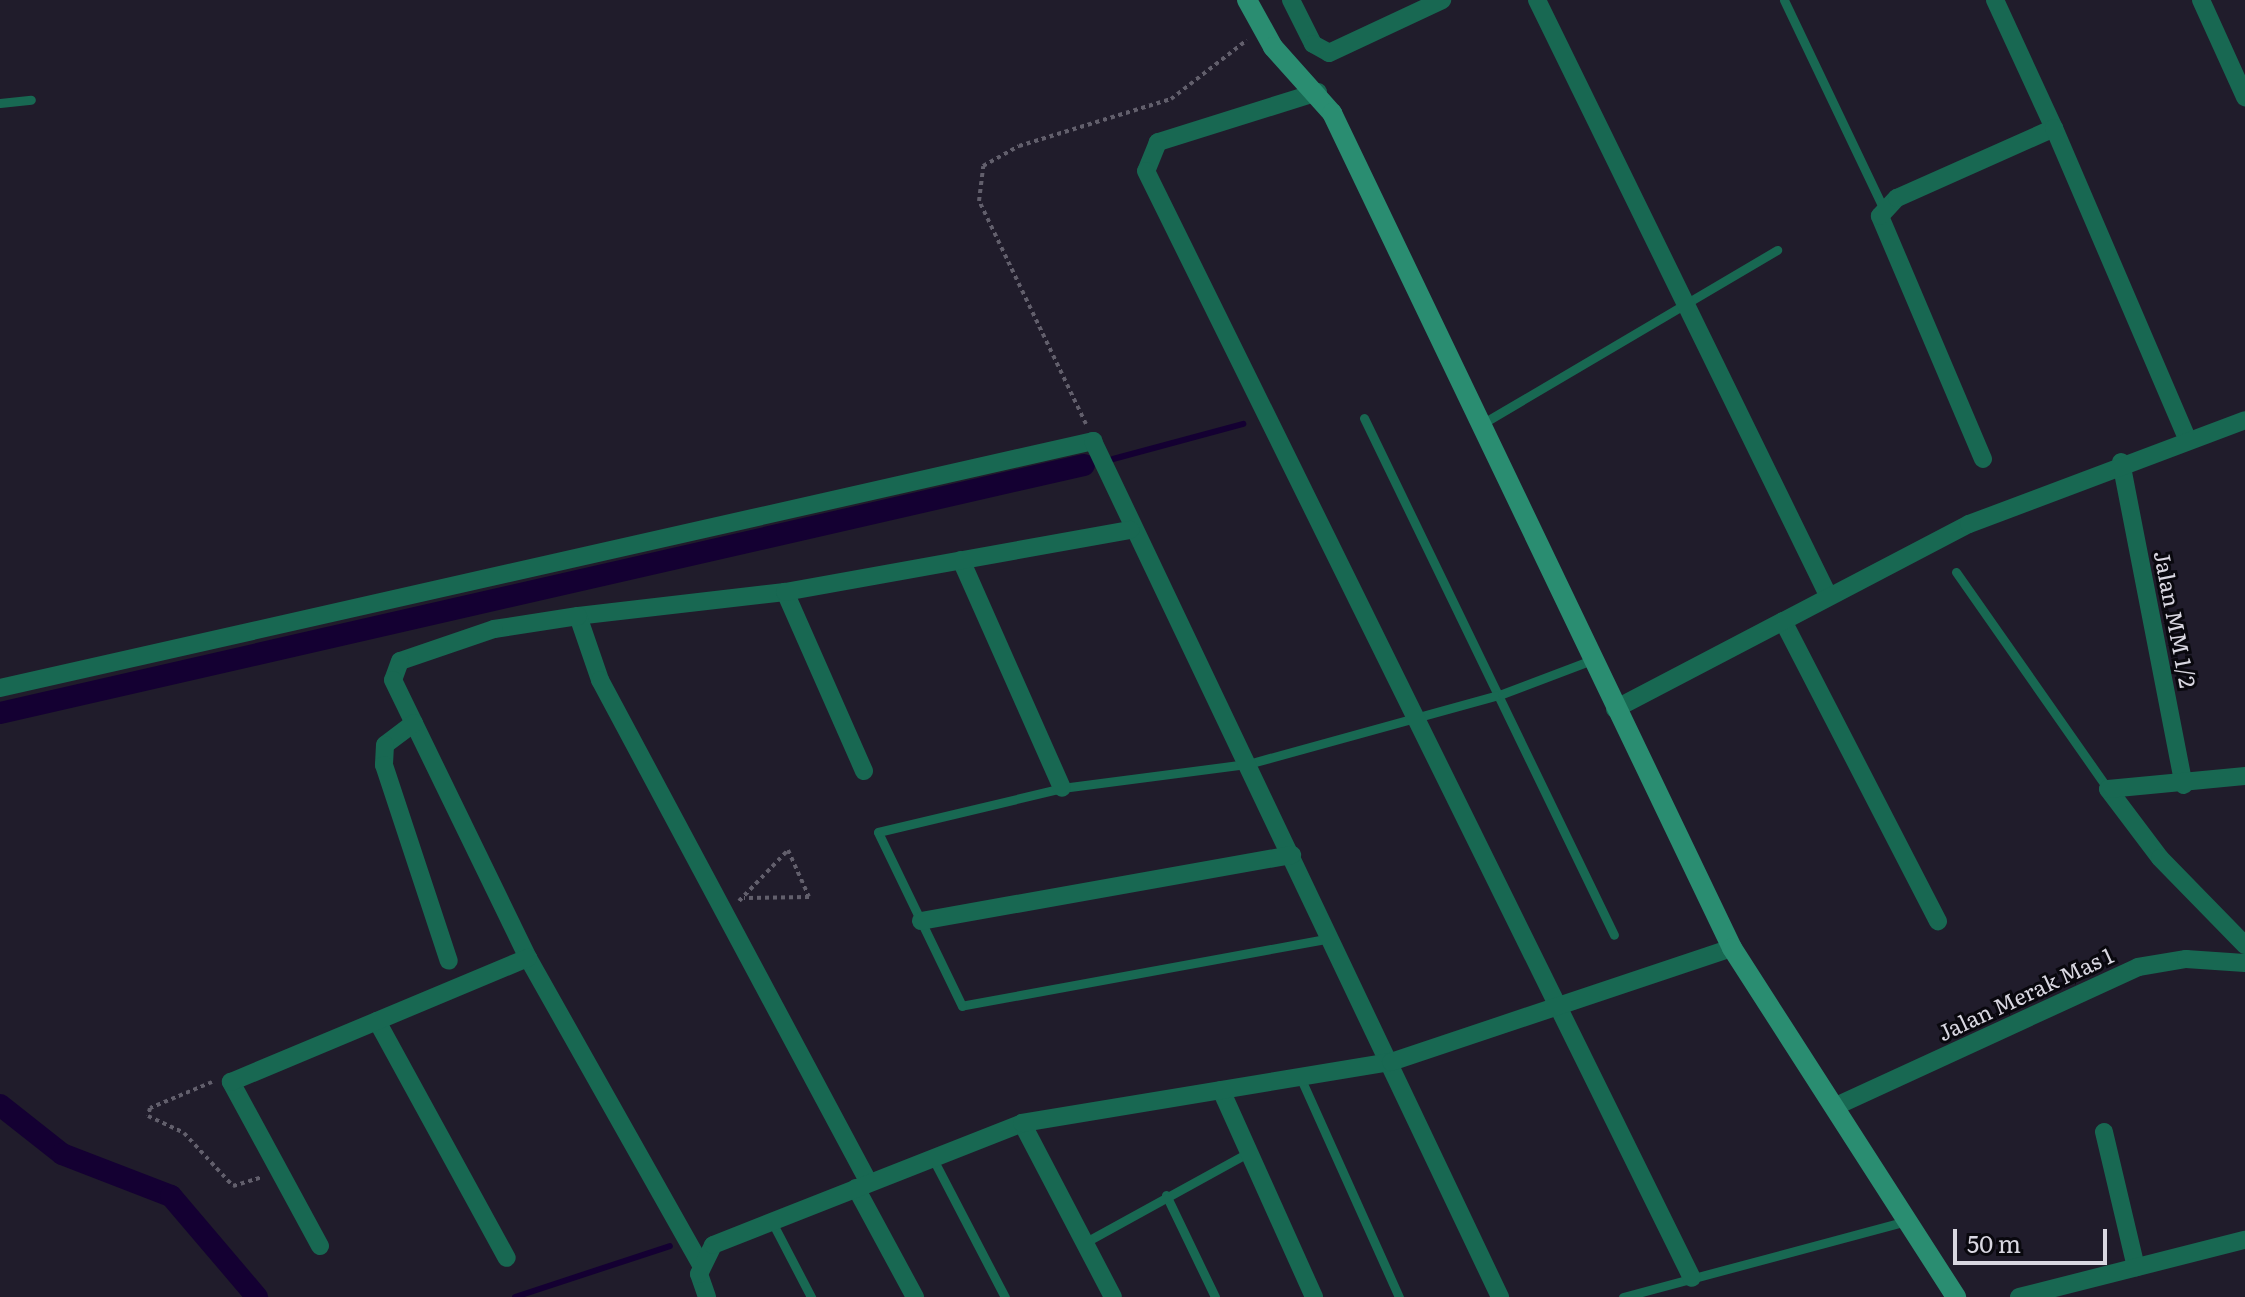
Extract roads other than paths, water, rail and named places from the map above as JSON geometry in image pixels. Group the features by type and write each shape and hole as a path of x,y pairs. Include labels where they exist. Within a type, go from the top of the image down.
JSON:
{"street":[{"path":"1247,0 1261,28 1318,92 1732,948 1910,1220 1956,1297"},
{"path":"1291,0 1313,44 1329,53 1442,0"},
{"path":"1537,0 1690,301 1828,595"},
{"path":"1995,0 2054,128 2187,439"},
{"path":"2201,0 2245,97"},
{"path":"1318,92 1158,142 1146,171 1413,720 1692,1278"},
{"path":"1983,459 1882,228 1883,208 2054,128"},
{"path":"1615,709 1969,524 2121,462 2245,420"},
{"path":"0,688 1093,441 1130,530 1292,855 1500,1297"},
{"name":"Jalan MM 1/2","path":"2121,462 2184,785"},
{"path":"707,1297 700,1263 528,958 393,680 400,661 494,629 785,592 1130,530"},
{"path":"961,560 1062,788"},
{"path":"785,592 864,771"},
{"path":"578,616 600,680 863,1185 915,1297"},
{"path":"1783,621 1938,921"},
{"path":"414,723 385,745 384,765 449,961"},
{"path":"2108,789 2184,785 2245,776"},
{"path":"2108,789 2160,858 2245,945"},
{"path":"921,921 1292,855"},
{"path":"700,1263 713,1245 1022,1123 1391,1062 1732,948"},
{"path":"320,1246 231,1082 528,958"},
{"name":"Jalan Merak Mas 1","path":"1834,1107 2138,967 2186,959 2245,963"},
{"path":"377,1021 507,1258"},
{"path":"1221,1090 1314,1297"},
{"path":"1022,1123 1113,1297"},
{"path":"2104,1132 2136,1267"},
{"path":"2019,1297 2245,1240"}],"lane":[{"path":"1784,0 1883,208"},
{"path":"0,103 31,100"},
{"path":"1480,425 1777,250"},
{"path":"1364,418 1502,694 1614,935"},
{"path":"1956,572 2108,789"},
{"path":"1332,938 962,1006 878,832 1062,788 1248,764 1502,694 1592,660"},
{"path":"1301,1079 1399,1297"},
{"path":"1084,1243 1166,1195 1248,1153"},
{"path":"932,1157 1005,1297"},
{"path":"1166,1195 1215,1297"},
{"path":"1623,1297 1910,1220"},
{"path":"772,1222 811,1297"}],"waterway":[{"path":"1113,459 1243,424"},
{"path":"0,713 1084,465"},
{"path":"0,1105 62,1154 171,1196 257,1297"},
{"path":"515,1297 670,1246"}]}
